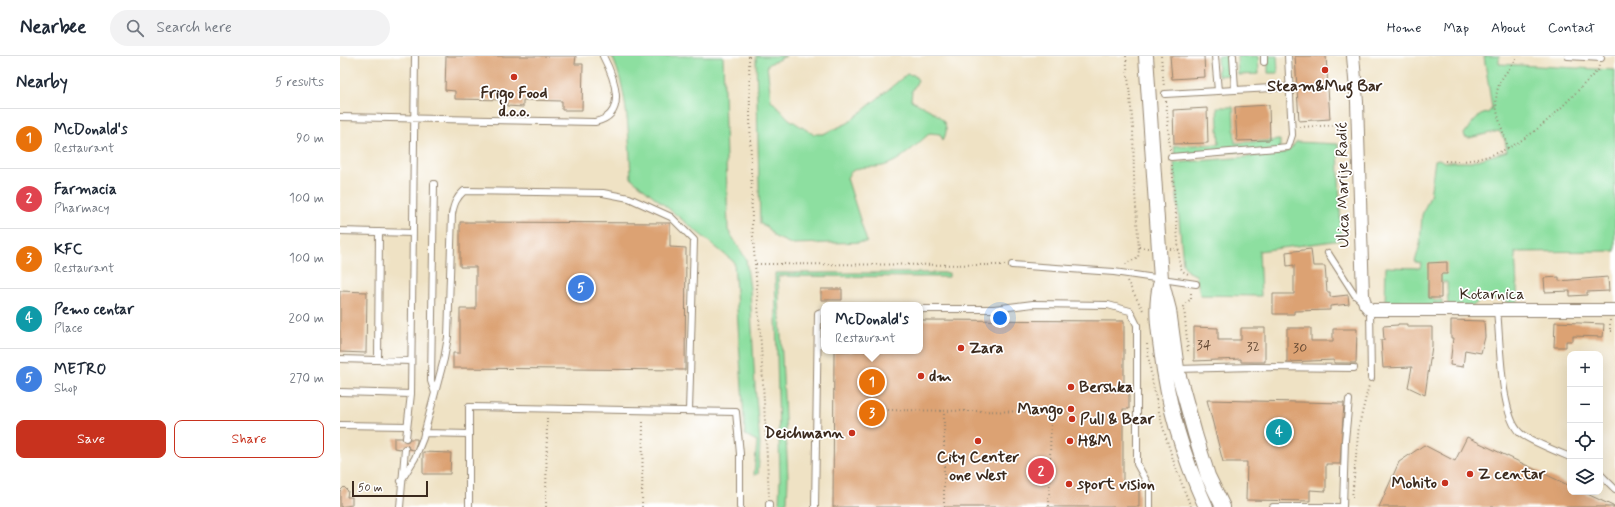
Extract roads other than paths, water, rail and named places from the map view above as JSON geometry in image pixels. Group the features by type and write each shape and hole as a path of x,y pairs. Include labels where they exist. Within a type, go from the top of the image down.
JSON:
{"street":[{"path":"1146,56 1161,279 1184,369 1204,462 1223,507"},
{"name":"Ulica Marije Radić","path":"1353,56 1357,102 1362,275 1368,307"},
{"path":"1161,279 1157,305 1167,392 1178,439 1206,507"},
{"name":"Kotarnica","path":"1368,307 1613,313"}],"lane":[{"path":"406,438 411,394 415,56"},
{"path":"340,117 595,122 604,120 610,115 616,104 613,74 603,56"},
{"path":"1215,56 1218,91"},
{"path":"1233,56 1235,90"},
{"path":"1171,157 1284,148 1290,143 1292,128 1288,56"},
{"path":"1568,56 1600,58"},
{"path":"1165,94 1290,87"},
{"path":"434,184 430,381 435,393"},
{"path":"401,481 415,458 424,433 444,359 448,337 452,214 454,204 458,196 464,191 603,193 630,198 671,217 694,240 689,411"},
{"path":"340,231 413,233"},
{"path":"378,360 379,232"},
{"path":"1328,253 1355,295 1368,307 1371,378"},
{"path":"1012,265 1114,272 1196,284"},
{"path":"923,309 994,309 1033,304 1108,305 1130,311 1137,324 1137,464 1150,488 1150,507"},
{"path":"1497,310 1508,414 1520,434 1567,456"},
{"path":"816,507 818,313 821,312"},
{"path":"340,358 411,361"},
{"path":"1184,369 1354,368"},
{"path":"340,392 411,394"},
{"path":"1272,507 1343,507 1345,440 1350,400"},
{"path":"469,507 469,406 736,412 740,454 740,507"},
{"path":"340,425 407,426"},
{"path":"424,433 469,434"},
{"path":"400,507 401,481 405,449"},
{"path":"1603,477 1615,489"}],"place":[{"name":"Steam&Mug Bar","path":"1325,70"},
{"name":"Frigo Food d.o.o.","path":"514,77"},
{"name":"METRO","path":"581,288"},
{"name":"Zara","path":"961,348"},
{"name":"dm","path":"921,376"},
{"name":"McDonald's","path":"872,382"},
{"name":"Bershka","path":"1071,387"},
{"name":"Mango","path":"1071,409"},
{"name":"KFC","path":"872,413"},
{"name":"Pull & Bear","path":"1072,419"},
{"name":"Pemo centar","path":"1279,432"},
{"name":"Deichmann","path":"852,433"},
{"name":"City Center one West","path":"978,441"},
{"name":"H&M","path":"1070,441"},
{"name":"Farmacia","path":"1041,471"},
{"name":"Z centar","path":"1470,474"},
{"name":"Mohito","path":"1445,483"},
{"name":"sport vision","path":"1069,484"}]}
